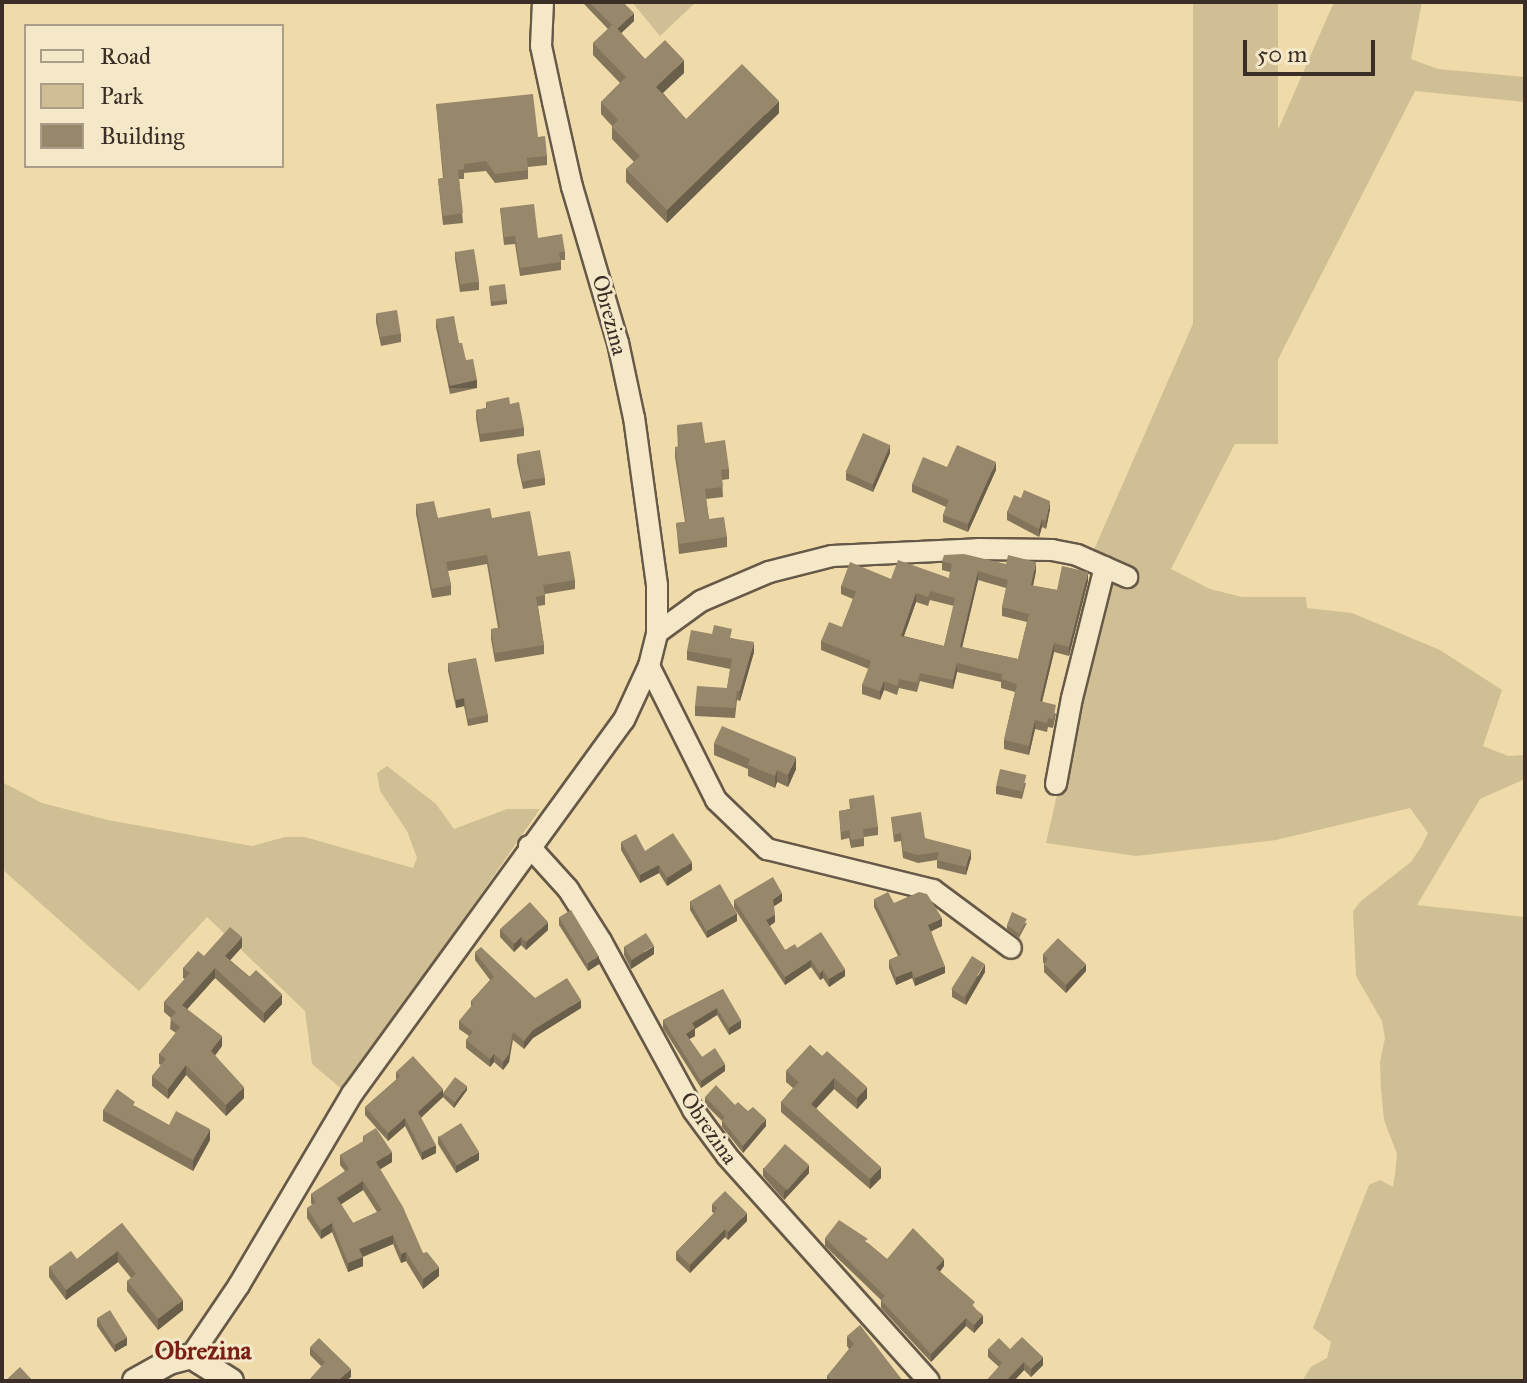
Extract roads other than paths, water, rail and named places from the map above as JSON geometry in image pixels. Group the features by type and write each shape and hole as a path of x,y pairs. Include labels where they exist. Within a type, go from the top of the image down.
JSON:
{"street":[{"name":"Obrezina","path":"191,1356 239,1285 352,1094 529,846 624,720 649,666 657,633 657,585 634,418 618,343 572,187 553,102 541,46 543,2"},
{"path":"657,633 701,601 769,572 832,556 978,549 1052,550 1127,577"},
{"path":"1056,784 1072,698 1105,567"},
{"path":"649,666 716,800 746,833 767,849 794,859 933,890 1011,948"},
{"name":"Obrezina","path":"529,846 576,902 693,1110 727,1156 929,1381"},
{"path":"135,1381 169,1362 191,1356 231,1381"}],"district":[{"name":"Obrezina","path":"203,1351"}]}
